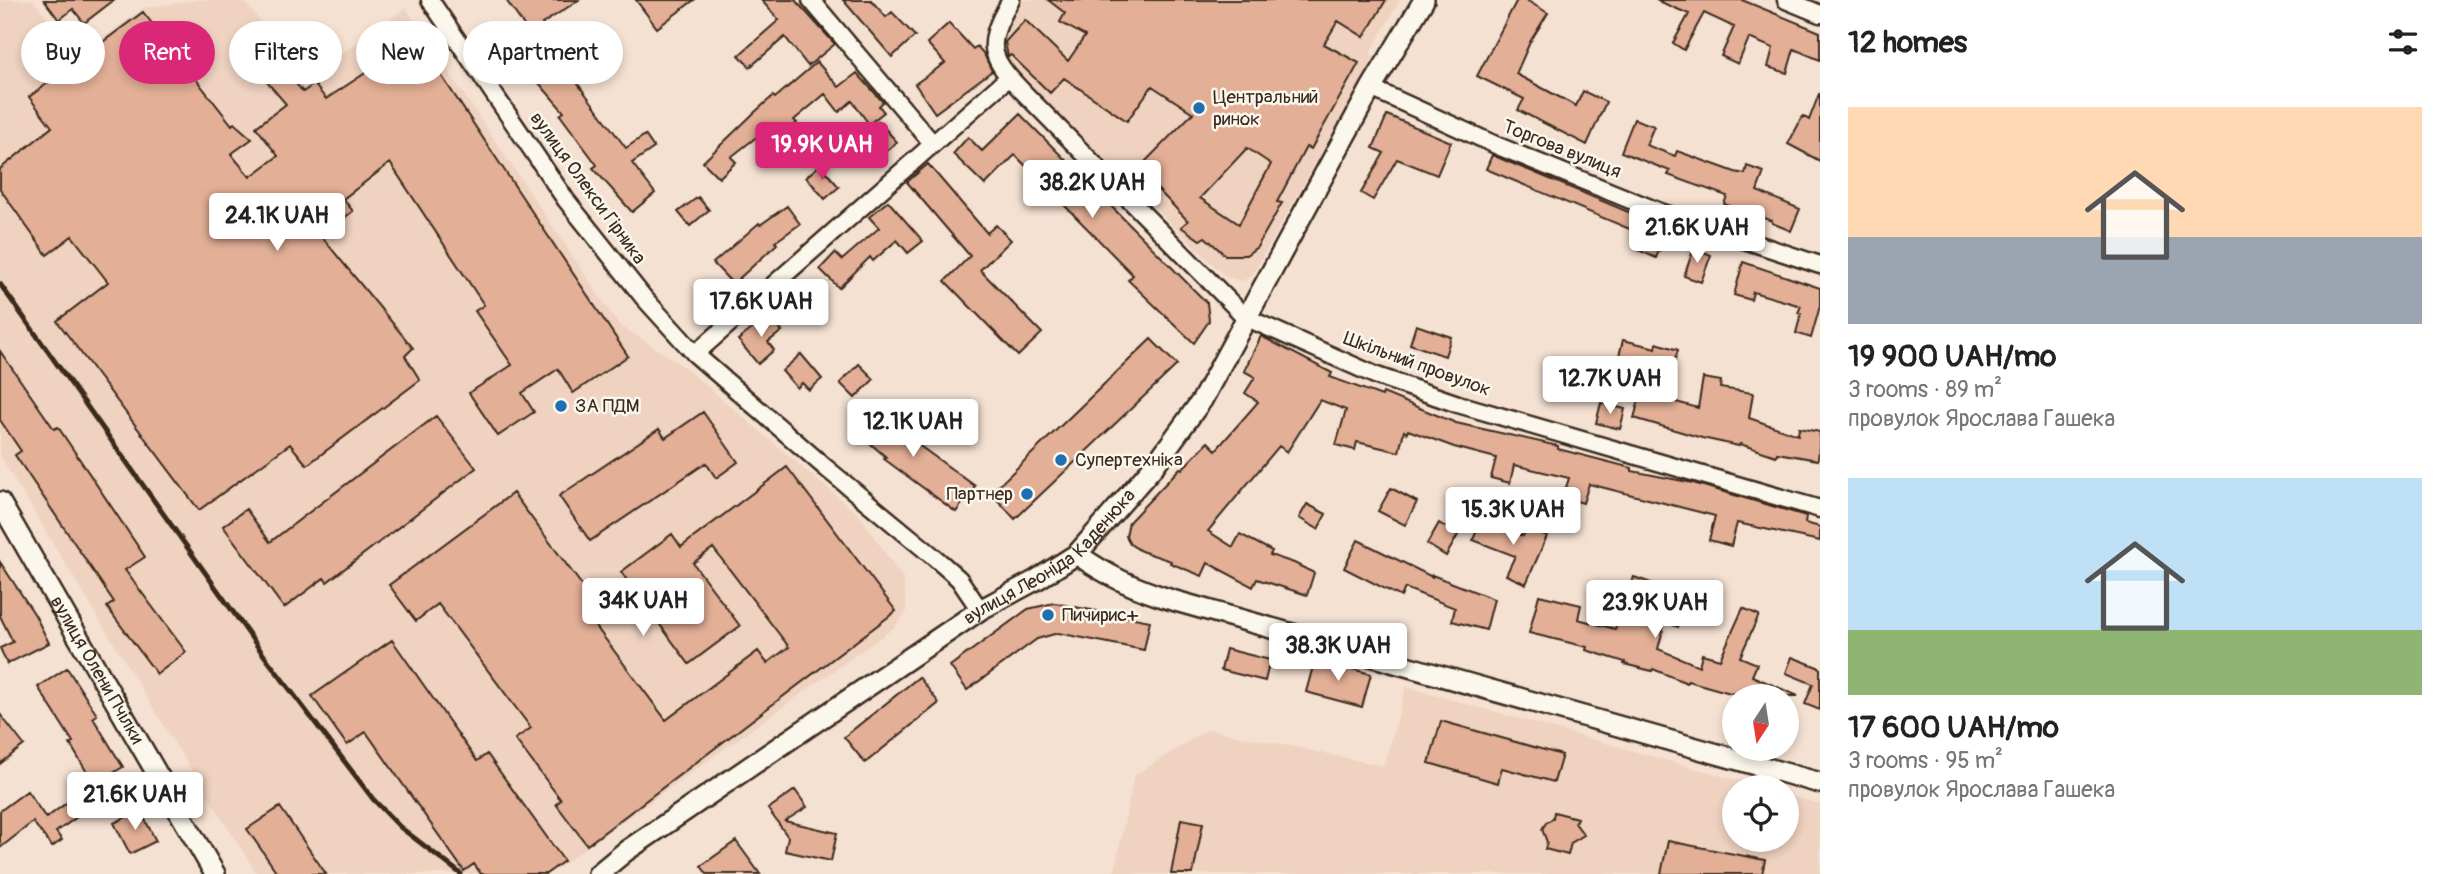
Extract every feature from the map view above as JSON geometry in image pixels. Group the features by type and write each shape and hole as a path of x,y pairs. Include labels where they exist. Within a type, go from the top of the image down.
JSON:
{"street":[{"name":"вулиця Олекси Гірника","path":"430,0 566,200 644,298 695,354 959,579 980,610"},
{"path":"811,0 933,144"},
{"path":"1011,0 993,37 995,60 1245,317"},
{"name":"вулиця Леоніда Каденюка","path":"598,874 626,851 980,610 1077,554 1154,466 1202,400 1371,88 1424,0"},
{"path":"1786,0 1820,14"},
{"path":"695,354 1009,77"},
{"name":"Торгова вулиця","path":"1371,88 1498,146 1660,212 1820,265"},
{"name":"Шкільний провулок","path":"1245,317 1377,376 1458,404 1820,509"},
{"name":"вулиця Олени Пчілки","path":"0,502 215,874"},
{"path":"1077,554 1110,577 1172,600 1820,783"}],"shaded area":[{"path":"0,0 33,0 49,21 21,21 21,84 105,84 105,37 119,26 119,84 215,84 215,21 126,21 144,8 198,0 243,0 260,21 229,21 229,84 342,84 342,53 356,43 356,84 449,84 449,72 618,324 683,366 860,516 903,579 907,611 895,627 549,874 257,874 0,456"},
{"name":"Центральний ринок","path":"1017,0 1400,0 1370,53 1375,57 1253,274 1243,281 1226,277 1002,60 998,43"},
{"path":"406,8 415,21 387,21"},
{"path":"1406,687 1722,776 1722,852 1799,852 1799,798 1820,804 1820,874 1114,874 1134,776 1208,729 1384,766"}],"building":[{"path":"44,0 114,0 87,21 82,21 73,9 59,20"},
{"path":"506,0 579,0 547,21 521,21"},
{"path":"636,0 694,0 657,28"},
{"path":"761,0 795,0 835,44 808,66 785,37 750,67 739,55 779,20"},
{"path":"843,0 871,0 886,17 892,12 915,36 892,57"},
{"name":"Центральний ринок","path":"1048,0 1386,0 1364,37 1338,21 1324,44 1359,63 1311,149 1306,147 1277,202 1282,203 1257,247 1246,255 1225,255 1205,237 1200,240 1181,227 1188,221 1138,169 1193,113 1152,86 1127,121 1064,78 1050,93 1011,55 1008,57 1005,42 1025,20 1068,61 1085,36 1060,22 1065,13","holes":["1247,148 1271,164 1239,224 1200,198"]},
{"path":"1517,0 1526,0 1548,13 1530,42 1516,74 1576,106 1583,91 1606,102 1587,145 1518,110 1524,99 1477,76"},
{"path":"1656,0 1742,0 1820,32 1820,60 1794,49 1787,73 1768,67 1773,48 1749,38 1738,64 1721,56 1734,27 1704,13 1684,50 1673,43 1689,14"},
{"path":"143,12 150,21 131,21"},
{"path":"949,23 973,49 977,46 992,71 935,113 915,84 945,63 927,43"},
{"path":"119,30 119,84 200,84 232,125 234,123 252,139 231,154 250,177 278,156 256,127 286,104 269,84 296,84 303,92 314,84 326,99 356,79 356,84 447,84 628,356 573,393 558,369 522,393 534,412 498,436 469,393 512,365 475,311 484,305 390,163 343,199 353,211 321,236 413,348 405,356 420,380 307,465 290,444 199,510 57,321 108,282 72,236 47,255 0,189 0,169 52,127 29,97 46,84 105,84 105,40"},
{"path":"817,62 839,87 857,73 883,102 879,106 884,112 869,124 852,101 839,112 825,94 794,120 797,123 778,139 768,128 731,157 736,162 719,178 703,162 773,96 775,98"},
{"path":"540,84 578,84 626,148 645,135 654,148 632,163 655,193 632,212 593,168 597,165 560,115 564,112"},
{"path":"1819,94 1820,161 1788,144 1803,116 1809,120"},
{"path":"1020,114 1207,303 1209,321 1194,343 1128,280 1133,275 1015,155 985,185 953,154 968,137 982,151"},
{"path":"1387,115 1451,142 1437,175 1397,159 1373,200 1361,193 1384,153 1373,148"},
{"path":"1634,119 1654,126 1646,145 1675,156 1677,151 1735,172 1745,174 1747,166 1764,172 1757,191 1800,209 1791,231 1772,221 1724,204 1727,196 1668,175 1670,171 1621,152"},
{"path":"878,121 897,142 881,155 863,134"},
{"path":"1492,155 1638,216 1632,230 1486,169"},
{"path":"928,164 987,233 996,225 1011,240 980,270 1042,333 1018,356 945,281 970,256 907,182"},
{"path":"820,165 839,187 825,199 806,177"},
{"path":"698,197 709,210 690,226 678,212"},
{"path":"888,201 923,241 908,253 897,240 873,261 870,257 839,288 820,269 835,253 842,260 879,228 869,217"},
{"path":"787,206 800,224 775,242 777,244 733,284 713,263 759,223 760,225"},
{"path":"1646,223 1667,231 1656,258 1636,249"},
{"path":"1694,248 1711,255 1701,282 1684,276"},
{"path":"1743,262 1820,288 1820,306 1811,338 1796,333 1801,306 1753,292 1751,300 1734,295"},
{"path":"769,315 782,331 768,342 774,350 758,364 738,340"},
{"path":"1416,325 1451,337 1445,356 1410,344"},
{"path":"1261,336 1332,373 1330,377 1382,396 1383,393 1456,423 1558,446 1558,449 1632,468 1632,471 1693,483 1806,516 1805,523 1820,527 1820,541 1737,523 1731,546 1709,540 1715,516 1589,484 1583,503 1563,497 1569,478 1514,465 1510,483 1491,478 1496,458 1454,447 1408,430 1407,433 1404,431 1399,452 1357,442 1355,450 1336,445 1346,410 1320,400 1287,452 1279,446 1208,531 1233,547 1240,534 1272,551 1270,555 1314,573 1307,595 1257,579 1253,587 1208,563 1202,576 1170,563 1171,561 1141,551 1130,544 1126,536 1129,522 1208,442 1216,450 1258,402 1245,393 1255,377 1244,371"},
{"path":"1151,339 1177,365 1015,519 991,493"},
{"path":"1623,340 1656,348 1657,343 1678,350 1665,399 1698,408 1703,378 1721,381 1720,388 1753,393 1749,418 1798,435 1799,428 1820,432 1818,460 1777,453 1776,456 1740,444 1739,446 1702,438 1634,418 1647,371 1617,364"},
{"path":"0,351 54,429 58,427 145,557 125,570 186,652 157,674 107,607 114,602 15,455 21,451 0,420"},
{"path":"801,354 822,379 809,390 802,383 797,388 782,371"},
{"path":"859,364 874,379 855,398 840,383"},
{"path":"871,403 891,420 888,423 975,486 956,512 884,459 886,457 850,426"},
{"path":"1601,403 1625,409 1620,429 1596,423"},
{"path":"703,412 738,462 716,478 706,463 590,541 559,496 659,429 665,438"},
{"path":"436,416 476,468 327,582 324,578 284,608 223,526 246,509 270,542"},
{"path":"787,467 896,611 587,845 556,804 561,800 515,739 531,728 438,604 416,621 389,585 513,493 596,604 585,612 666,720 758,651 767,663 789,647 713,548 693,563 740,626 689,664 621,572 672,534 681,547"},
{"path":"1391,488 1417,502 1405,525 1378,511"},
{"path":"1307,504 1326,514 1318,529 1299,518"},
{"path":"1481,520 1523,536 1527,527 1547,536 1526,584 1506,575 1515,556 1473,540"},
{"path":"1439,523 1458,535 1446,556 1427,544"},
{"path":"1358,540 1432,577 1494,599 1486,630 1452,621 1455,608 1405,588 1401,597 1344,568"},
{"path":"0,562 35,615 49,643 7,664 0,648 13,642 0,616"},
{"path":"1634,577 1654,584 1652,589 1687,602 1678,627 1665,622 1658,649 1699,666 1702,654 1720,659 1743,608 1759,615 1740,657 1757,664 1752,676 1770,684 1722,684 1722,691 1688,681 1687,683 1653,669 1652,671 1624,664 1625,662 1586,650 1587,647 1529,633 1539,595 1581,605 1578,619 1615,629"},
{"path":"1054,603 1150,621 1144,650 1058,633 1037,639 967,690 950,666 1028,609"},
{"path":"392,640 477,761 487,754 564,861 546,874 481,874 474,864 464,871 366,732 347,745 312,696"},
{"path":"1226,649 1270,660 1265,681 1221,670"},
{"path":"1792,657 1820,668 1820,710 1805,704 1813,684 1786,673"},
{"path":"1315,659 1371,674 1362,707 1306,692"},
{"path":"67,668 97,715 93,718 123,767 94,784 70,744 73,742 38,687"},
{"path":"919,677 939,703 865,763 844,737"},
{"path":"0,714 24,745 0,764"},
{"path":"1441,721 1562,755 1554,782 1502,768 1498,783 1429,763"},
{"path":"795,790 807,807 785,821 837,833 831,861 785,851 788,837 768,809"},
{"path":"27,791 46,818 80,793 91,807 56,832 62,840 52,847 33,822 0,848 0,811"},
{"path":"280,807 326,874 278,874 247,829"},
{"path":"140,810 156,841 130,854 114,823"},
{"path":"1554,812 1577,818 1575,823 1584,835 1571,843 1568,855 1545,849 1547,842 1542,829 1553,818"},
{"path":"1181,819 1203,823 1193,874 1171,874"},
{"path":"736,841 760,874 707,874 701,866"},
{"path":"1668,841 1765,860 1762,874 1661,874"}],"railway":[{"path":"0,284 263,654 373,799 400,827 461,874"}],"place":[{"name":"Центральний ринок","path":"1199,108"},
{"name":"ЗА ПДМ","path":"561,406"},
{"name":"Супертехніка","path":"1061,460"},
{"name":"Партнер","path":"1027,494"},
{"name":"Пичирис+","path":"1048,615"}]}
